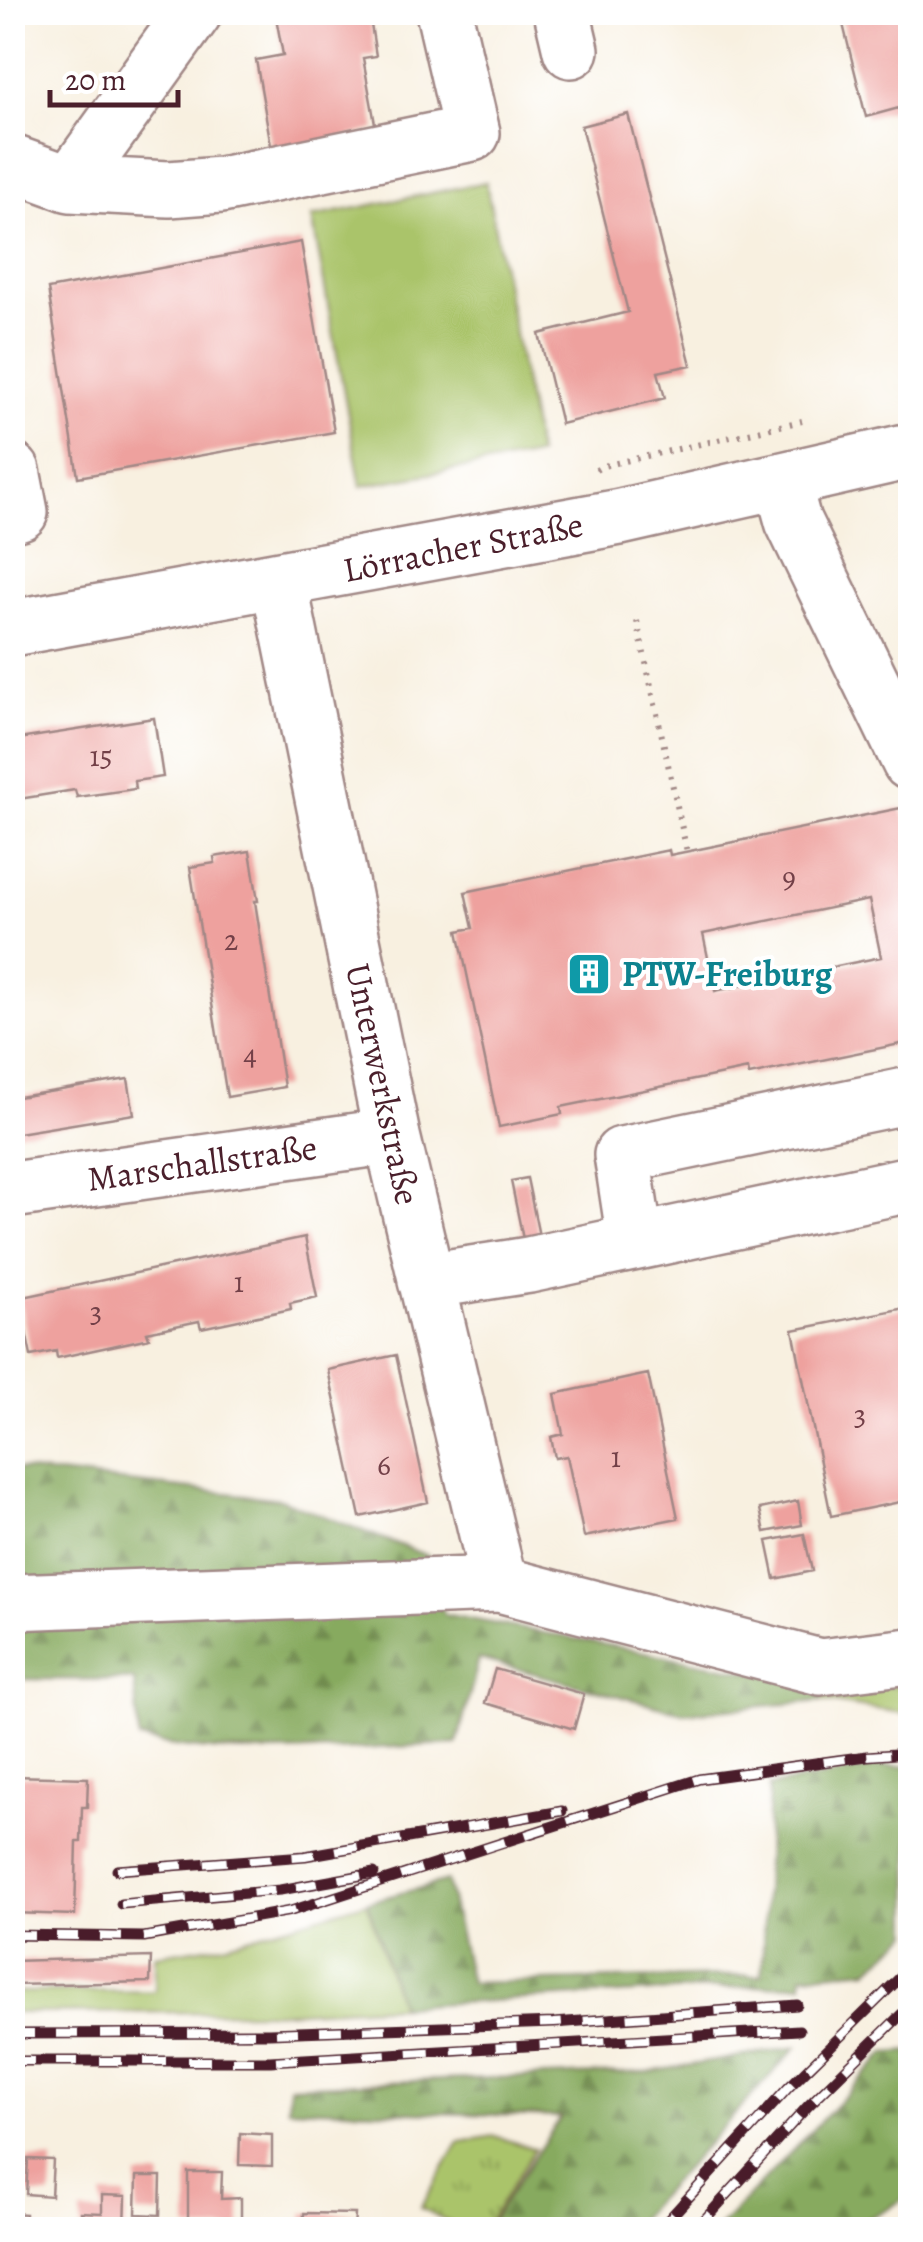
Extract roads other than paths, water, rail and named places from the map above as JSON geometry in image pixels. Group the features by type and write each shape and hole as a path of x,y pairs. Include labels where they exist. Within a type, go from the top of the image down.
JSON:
{"street":[{"path":"70,184 194,12"},
{"path":"12,163 70,184 169,190 221,184 472,133 444,12"},
{"name":"Lörracher Straße","path":"12,628 620,518 910,451"},
{"path":"12,471 20,512 12,514"},
{"path":"782,481 793,520 910,762"},
{"name":"Unterwerkstraße","path":"278,582 392,1136 499,1584"},
{"path":"635,1240 622,1155 910,1095"},
{"name":"Marschallstraße","path":"12,1190 392,1136"},
{"path":"426,1281 529,1265 910,1184"},
{"path":"12,1602 499,1584 820,1667 910,1656"}],"railway":[{"path":"12,1935 144,1937 291,1911 699,1779 910,1753"},
{"path":"117,1870 305,1856 562,1811"},
{"path":"121,1904 280,1890 374,1873"},
{"path":"659,2230 788,2088 910,1968"},
{"path":"12,2034 269,2033 554,2023 797,2005"},
{"path":"695,2230 808,2106 910,2006"},
{"path":"12,2061 270,2061 799,2030"}],"place":[{"name":"PTW-Freiburg","path":"589,974"}]}
